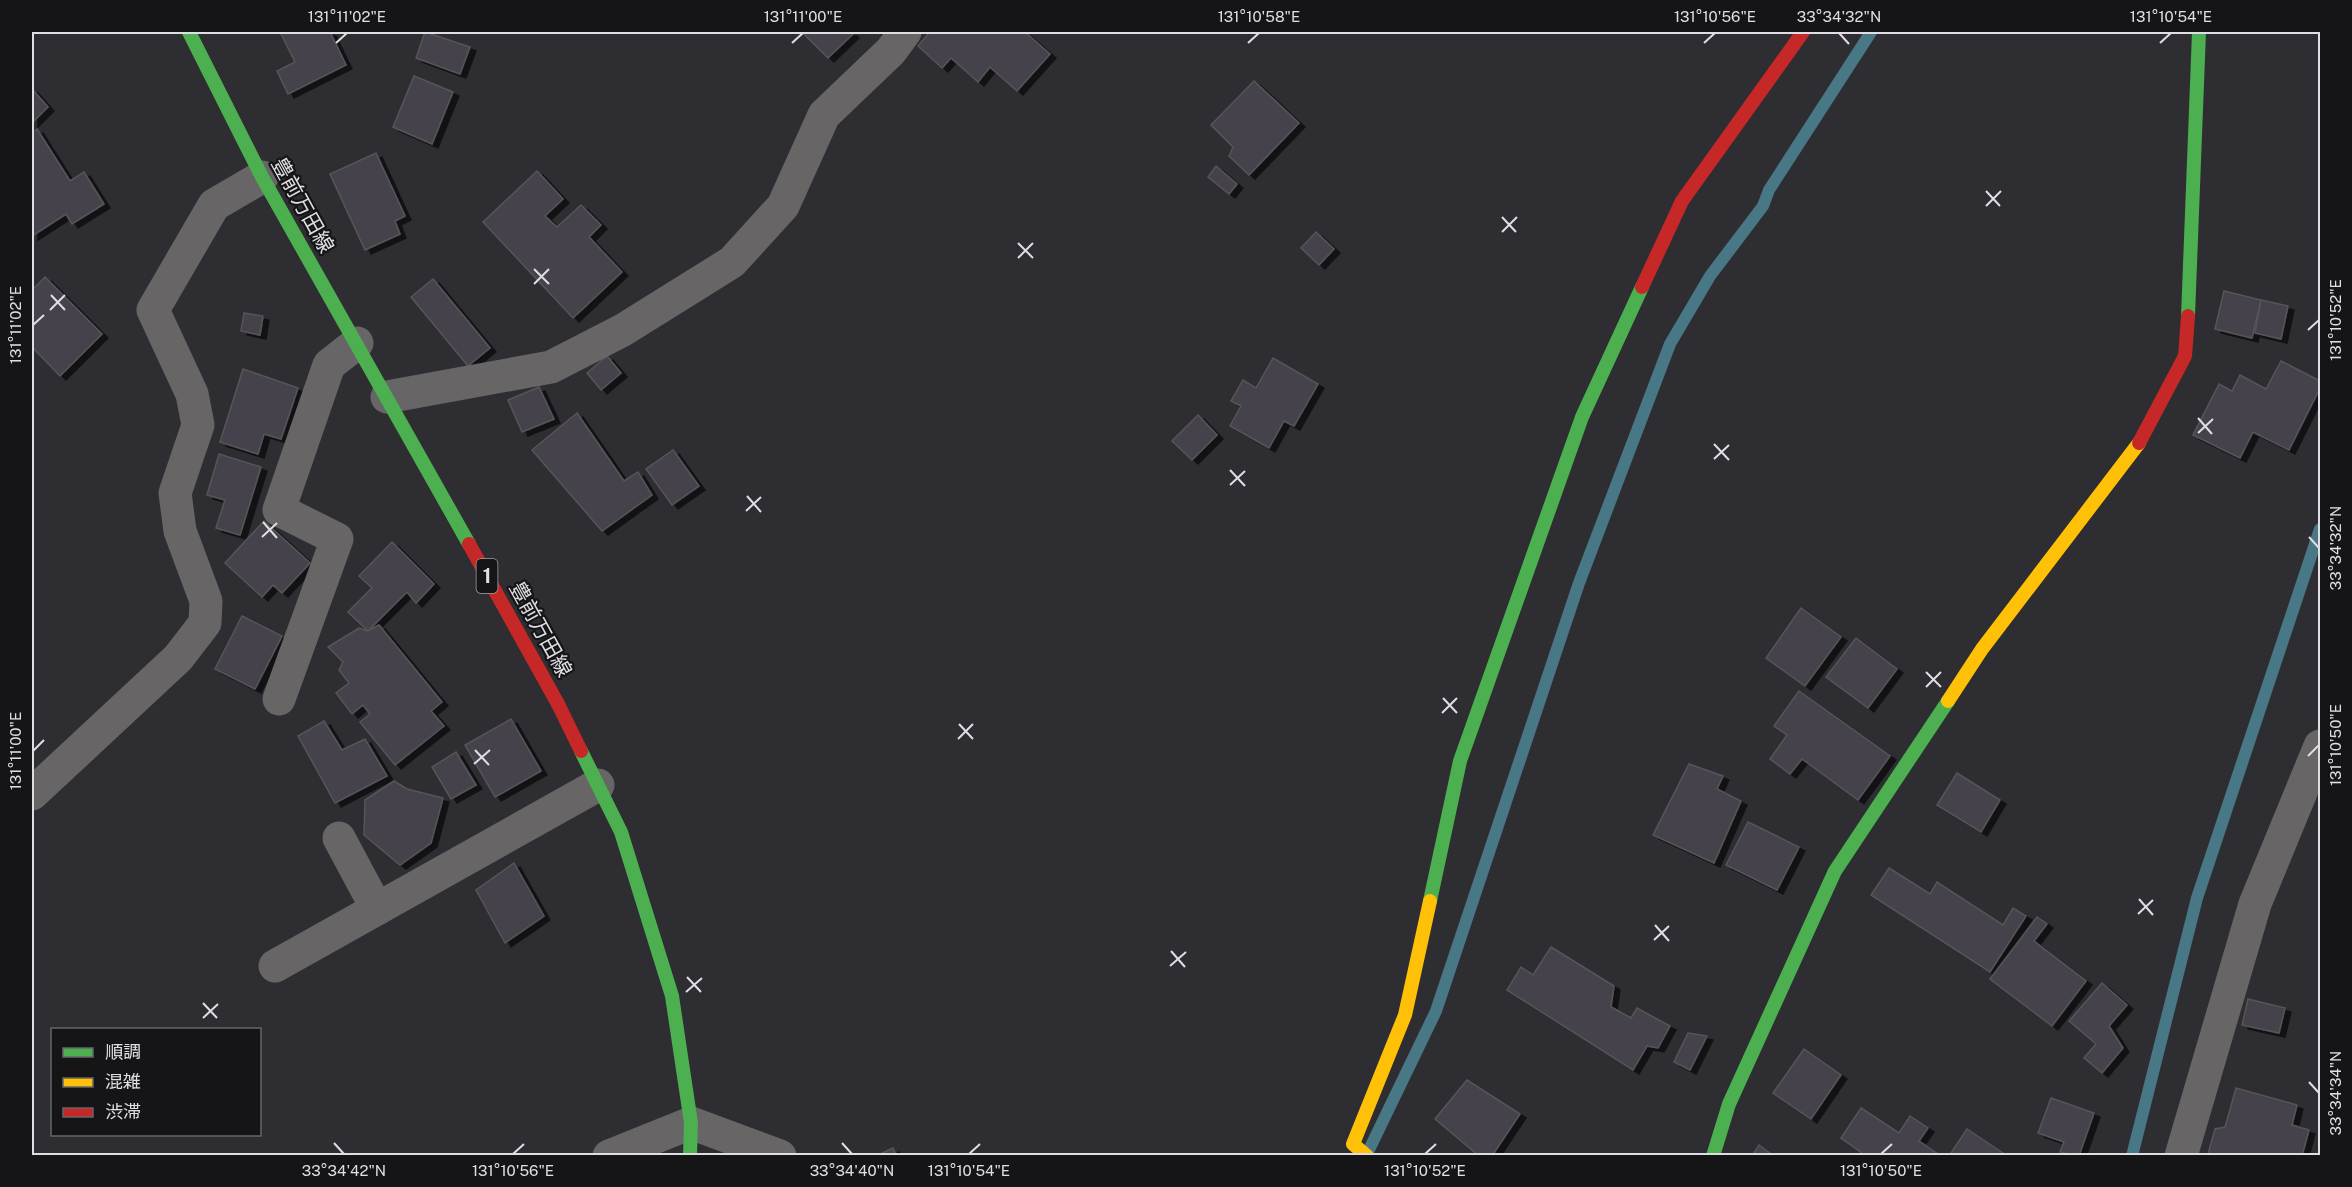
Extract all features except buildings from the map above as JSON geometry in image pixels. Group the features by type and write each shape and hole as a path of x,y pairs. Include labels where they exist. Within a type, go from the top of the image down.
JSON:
{"street":[{"name":"豊前万田線","path":"189,32 262,177 558,704 621,832 672,996 691,1123 690,1155"},
{"path":"387,397 551,367 623,330 732,262 783,206 824,115 891,51 905,32"},
{"path":"1366,1155 1353,1144 1405,1015 1460,761 1582,417 1682,201 1803,32"},
{"path":"1713,1155 1729,1104 1835,870 1982,649 2143,438 2185,356 2199,32"},
{"path":"32,794 178,658 205,622 206,601 180,531 175,493 198,425 192,394 153,310 214,205 262,177"},
{"path":"279,699 337,539 279,510 329,365 357,343"},
{"path":"2181,1155 2255,904 2320,746"},
{"path":"275,966 598,785"},
{"path":"339,838 377,909"},
{"path":"609,1155 691,1123 780,1155"}],"waterway":[{"path":"1367,1154 1436,1011 1579,583 1670,344 1710,276 1763,206 1769,190 1871,32"},
{"path":"2132,1156 2197,898 2320,529"}],"traffic: fast":[{"path":"189,32 262,177 469,544"},
{"path":"2188,316 2199,32"},
{"path":"1430,901 1460,761 1582,417 1642,287"},
{"path":"1713,1156 1729,1104 1835,871 1948,701"},
{"path":"581,751 621,832 672,996 691,1123 690,1156"}],"traffic: slow":[{"path":"1948,701 1982,649 2139,443"},
{"path":"1367,1156 1353,1144 1405,1015 1430,901"}],"traffic: jam":[{"path":"1642,287 1682,201 1803,32"},
{"path":"2139,443 2185,356 2188,316"},
{"path":"469,544 558,704 581,751"}]}
